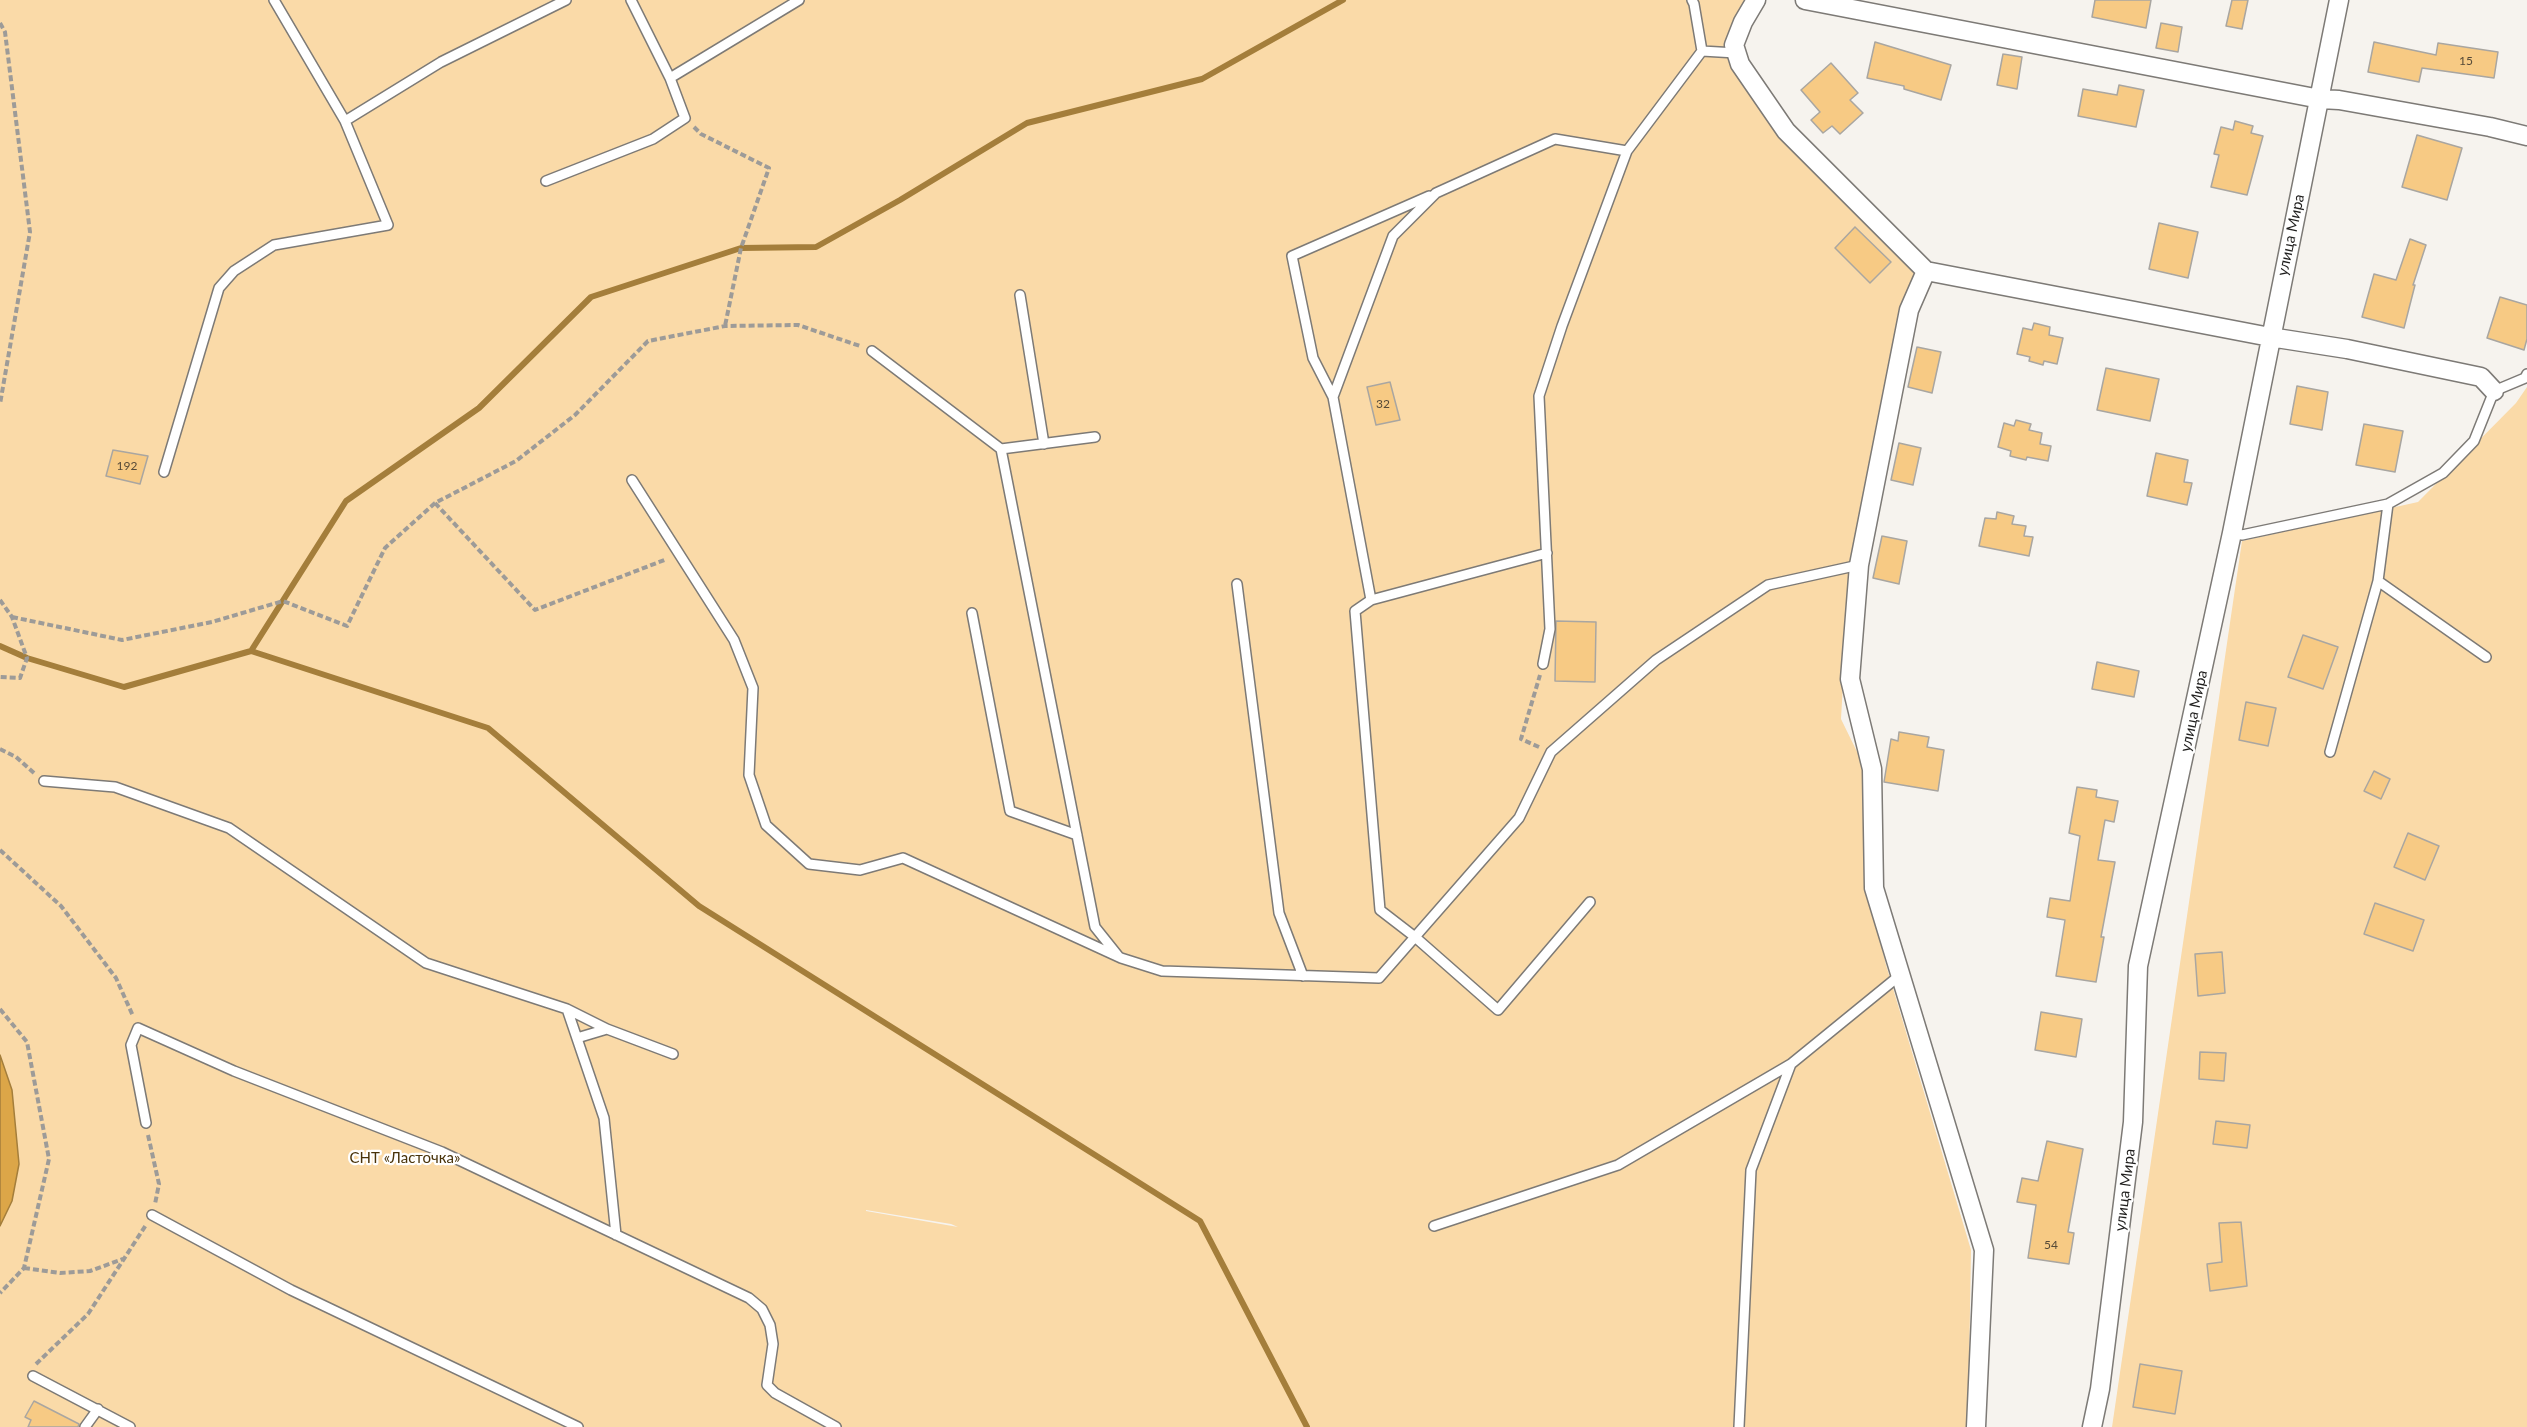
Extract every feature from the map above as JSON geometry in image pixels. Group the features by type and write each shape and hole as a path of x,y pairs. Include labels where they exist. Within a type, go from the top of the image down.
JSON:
{"street":[{"path":"1756,0 1734,45 1740,64 1786,131 1926,271 2270,337 2347,349 2481,377 2494,391"},
{"path":"1806,0 2320,99 2338,100 2527,136"},
{"name":"улица Мира","path":"2092,1427 2100,1389 2133,1122 2138,966 2232,533 2339,0"},
{"path":"1926,271 1909,310 1859,565 1850,680 1872,769 1874,888 1984,1250 1976,1427"}],"lane":[{"path":"164,471 219,288 234,271 274,245 388,225 345,121 274,0"},
{"path":"345,121 441,62 566,0"},
{"path":"546,181 653,139 684,118 670,78 631,0"},
{"path":"670,78 799,0"},
{"path":"1543,664 1550,629 1539,396 1562,326 1627,151 1702,51 1692,0"},
{"path":"1702,51 1736,53"},
{"path":"1371,600 1333,397 1313,358 1292,256 1436,194 1555,139 1627,151"},
{"path":"1333,397 1393,236 1436,194"},
{"path":"1020,295 1044,444"},
{"path":"872,351 1002,449 1095,927 1121,958"},
{"path":"2232,533 2242,535 2388,504 2443,473 2474,441 2494,391 2525,378 2527,374"},
{"path":"1002,449 1095,437"},
{"path":"632,480 734,640 753,688 749,775 766,825 809,864 860,870 903,858 1121,958 1162,971 1379,978 1519,818 1551,752 1656,660 1768,585 1859,565"},
{"path":"2330,752 2378,581 2388,504"},
{"path":"1546,553 1371,600 1355,611 1380,910 1415,937 1498,1010 1590,902"},
{"path":"2378,581 2486,657"},
{"path":"1237,584 1279,914 1303,976"},
{"path":"972,614 1010,811 1077,835"},
{"path":"44,781 115,787 229,828 426,963 567,1009 607,1029 673,1054"},
{"path":"1434,1226 1618,1165 1791,1064 1899,976"},
{"path":"567,1009 604,1118 616,1234"},
{"path":"146,1124 131,1045 138,1028 234,1071 442,1152 749,1298 762,1309 770,1325 773,1344 767,1385 775,1393 836,1427"},
{"path":"577,1038 607,1029"},
{"path":"1739,1427 1751,1170 1791,1064"},
{"path":"153,1215 291,1290 578,1427"},
{"path":"33,1376 98,1408 130,1427"},
{"path":"86,1427 98,1408"}],"path":[{"path":"0,23 5,32 30,232 0,404"},
{"path":"684,118 701,134 769,168 741,248 725,327"},
{"path":"12,617 122,640 212,622 283,601 346,626 385,548 435,503 516,461 575,415 648,341 725,327 798,325 872,351"},
{"path":"435,503 535,610 679,554"},
{"path":"0,600 12,617 27,658 20,678 0,677"},
{"path":"1543,664 1521,739 1551,752"},
{"path":"0,749 16,757 44,781"},
{"path":"0,850 61,906 116,978 138,1028"},
{"path":"0,1009 27,1042 49,1159 24,1268 0,1293"},
{"path":"33,1376 34,1365 88,1314 153,1215 159,1184 146,1124"},
{"path":"24,1268 60,1273 90,1271 124,1258"}],"green space":[{"name":"СНТ «Ласточка»","path":"0,0 1747,0 1730,27 1733,62 1917,274 1899,309 1850,559 1841,719 1864,766 1868,891 1886,965 1971,1250 1968,1427 0,1427 0,1226 12,1201 19,1164 12,1090 0,1055","holes":["866,1210 951,1224 958,1227"]},
{"path":"2527,387 2527,1427 2112,1427 2242,541 2418,502 2516,403"}],"shaded area":[{"path":"0,1055 12,1090 19,1164 12,1201 0,1226"}],"building":[{"path":"2095,0 2151,0 2146,28 2092,17"},
{"path":"2232,0 2248,0 2242,29 2226,26"},
{"path":"2161,23 2182,27 2178,52 2156,48"},
{"path":"1875,42 1951,65 1941,100 1904,89 1904,86 1867,78"},
{"path":"2374,42 2436,55 2438,43 2498,52 2494,78 2422,68 2419,82 2368,72"},
{"path":"2003,54 2022,57 2017,89 1997,85"},
{"path":"1831,63 1858,93 1850,100 1863,113 1840,134 1832,126 1823,133 1811,120 1820,112 1801,90"},
{"path":"2119,85 2144,90 2136,127 2078,116 2083,89 2117,95"},
{"path":"2235,121 2253,126 2251,133 2263,136 2247,195 2211,187 2219,155 2214,154 2221,127 2233,130"},
{"path":"2417,135 2462,148 2447,200 2402,187"},
{"path":"2159,223 2198,232 2188,278 2149,269"},
{"path":"1855,227 1891,262 1870,283 1835,248"},
{"path":"2410,239 2426,245 2413,285 2415,285 2404,328 2362,317 2374,274 2396,280"},
{"path":"2500,297 2527,305 2527,339 2524,350 2487,338"},
{"path":"2034,323 2050,327 2049,335 2063,338 2057,364 2044,361 2043,365 2029,361 2030,357 2017,354 2023,328 2032,330"},
{"path":"1917,347 1941,352 1932,393 1908,387"},
{"path":"2106,368 2159,379 2150,421 2097,410"},
{"path":"1390,382 1400,420 1376,425 1367,387"},
{"path":"2297,386 2328,392 2322,430 2290,424"},
{"path":"2016,420 2031,424 2029,430 2042,433 2040,444 2051,446 2048,461 2027,457 2026,460 2010,456 2011,451 1998,447 2004,423 2014,426"},
{"path":"2364,424 2403,431 2395,472 2356,465"},
{"path":"1899,443 1921,448 1913,485 1891,480"},
{"path":"113,450 148,456 140,484 106,476"},
{"path":"2156,453 2188,460 2184,482 2192,483 2187,505 2147,496"},
{"path":"1997,512 2014,516 2012,524 2026,526 2024,536 2033,537 2029,556 1979,546 1985,518 1996,519"},
{"path":"1882,536 1907,541 1899,584 1873,578"},
{"path":"1556,621 1596,622 1595,682 1555,681"},
{"path":"2303,635 2338,647 2323,689 2288,677"},
{"path":"2097,662 2139,671 2134,697 2092,689"},
{"path":"2246,702 2276,708 2268,746 2239,740"},
{"path":"1899,732 1929,737 1927,747 1944,750 1938,791 1884,782 1891,739 1898,741"},
{"path":"2374,771 2390,779 2381,799 2364,791"},
{"path":"2077,787 2097,790 2096,797 2118,801 2114,822 2105,820 2098,860 2115,862 2101,937 2104,937 2096,982 2056,976 2065,920 2047,917 2050,898 2070,901 2080,836 2069,833"},
{"path":"2408,833 2439,846 2425,880 2394,867"},
{"path":"2375,903 2424,920 2413,951 2364,934"},
{"path":"2222,952 2225,993 2198,996 2195,954"},
{"path":"2041,1012 2082,1019 2076,1057 2035,1050"},
{"path":"2200,1052 2226,1053 2224,1081 2199,1079"},
{"path":"2216,1121 2250,1125 2247,1148 2213,1144"},
{"path":"2047,1141 2083,1149 2068,1232 2074,1233 2069,1264 2028,1258 2036,1205 2017,1202 2022,1178 2038,1181"},
{"path":"2241,1222 2247,1286 2210,1291 2207,1264 2222,1262 2219,1223"},
{"path":"2140,1364 2182,1371 2175,1414 2133,1407"},
{"path":"34,1401 79,1424 78,1427 28,1427 31,1420 25,1417"}],"waterway":[{"path":"251,651 346,501 479,408 591,297 741,248 816,247 900,200 1027,123 1202,79 1343,0"},
{"path":"0,646 27,658 124,687 251,651 488,728 699,906 1200,1221 1307,1427"}]}
